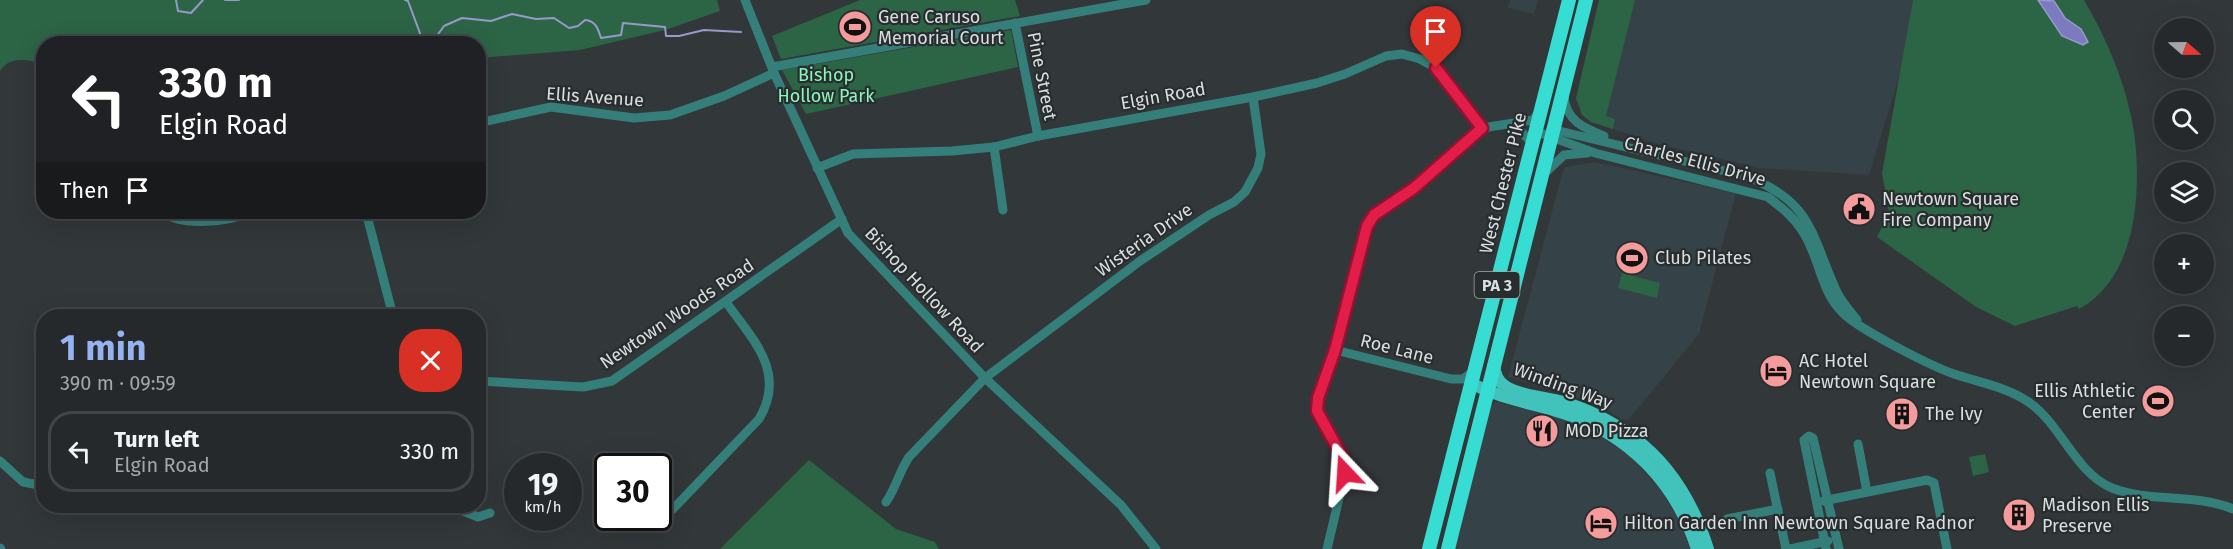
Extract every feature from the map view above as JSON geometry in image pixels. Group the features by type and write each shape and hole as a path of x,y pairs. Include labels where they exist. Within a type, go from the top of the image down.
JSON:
{"highway":[{"name":"West Chester Pike","path":"1429,549 1569,0"},
{"name":"West Chester Pike","path":"1448,549 1586,0"}],"main road":[{"name":"Winding Way","path":"1494,367 1496,376 1506,387 1592,412 1620,428 1644,446 1677,482 1700,522 1708,549"},
{"name":"Winding Way","path":"1473,376 1488,392 1574,416 1601,428 1626,444 1658,474 1690,529 1696,549"}],"street":[{"name":"Bishop Hollow Road","path":"745,0 773,70 848,233 985,378 1121,505 1156,549"},
{"path":"1076,0 1080,10"},
{"name":"Ellis Avenue","path":"486,121 551,107 634,118 670,115 724,96 773,70 1080,10 1146,0"},
{"name":"Pine Street","path":"1015,23 1038,136"},
{"name":"Elgin Road","path":"817,168 853,154 952,151 994,147 1038,136 1253,97 1317,83 1345,74 1386,56 1402,54 1420,59 1436,68 1482,128"},
{"name":"Charles Ellis Drive","path":"1564,89 1565,104 1576,123 1634,148"},
{"name":"Wisteria Drive","path":"885,502 895,489 900,471 909,458 985,378 1140,261 1209,215 1234,202 1245,192 1258,168 1261,154 1253,97"},
{"path":"1327,549 1345,473 1343,458 1317,411 1318,398 1335,350 1367,226 1374,215 1414,188 1482,128 1533,120 1540,111"},
{"path":"1514,124 1534,137"},
{"name":"Charles Ellis Drive","path":"1534,137 1553,133 1634,148 1746,176 1780,192 1795,204 1813,230 1837,292 1860,325"},
{"name":"Charles Ellis Drive","path":"1553,133 1595,153 1768,197 1787,212 1804,233 1828,295 1844,314 1860,325 1952,373 2027,401 2047,419 2082,464 2109,487 2160,497 2221,503 2233,509"},
{"path":"994,147 1003,210"},
{"name":"Charles Ellis Drive","path":"1540,187 1545,172 1558,158 1569,154 1595,153"},
{"path":"182,219 206,221 228,219"},
{"path":"368,219 391,309"},
{"name":"Newtown Woods Road","path":"486,381 583,387 612,381 842,219"},
{"path":"672,510 759,419 767,406 770,386 767,364 761,350 726,302"},
{"name":"Roe Lane","path":"1335,350 1451,380 1473,376"},
{"name":"Roe Lane","path":"1451,380 1460,387 1467,400"},
{"path":"1826,545 1804,440 1808,432 1813,438 1839,549"},
{"path":"1858,444 1867,492"},
{"path":"0,461 23,482 36,484"},
{"path":"1770,473 1788,549 1826,545 1836,539"},
{"path":"1817,502 1927,480 1934,483 1947,549"},
{"path":"1727,519 1778,509"},
{"path":"470,513 478,516 490,513"}],"shaded area":[{"path":"1510,0 1538,0 1534,14 1508,8"},
{"path":"1632,0 1923,0 1869,175 1758,168 1659,144 1600,125"},
{"path":"2038,0 2054,1 2065,18 2081,29 2088,42 2083,45 2062,36"},
{"path":"1594,162 1736,193 1699,334 1629,419 1623,420 1600,405 1508,377 1562,174 1565,167"},
{"path":"1496,402 1559,418 1598,434 1629,455 1659,488 1684,527 1692,549 1454,549 1490,406"}],"green space":[{"path":"0,0 717,0 720,11 665,30 580,50 486,57 486,36 36,36 36,62 14,61 0,71"},
{"path":"860,0 1015,0 1020,16 781,59 772,36"},
{"path":"1599,0 1635,0 1606,116 1615,119 1613,129 1591,122 1582,115 1576,98"},
{"path":"1913,0 2084,0 2115,63 2126,97 2134,132 2137,180 2131,231 2124,255 2113,277 2098,295 2079,309 2077,306 2015,326 1976,307 1877,237 1889,213 1882,173"},
{"name":"Bishop Hollow Park","path":"1011,30 1018,67 806,114 782,70"},
{"path":"1622,273 1660,283 1657,298 1618,288"},
{"path":"1985,454 1989,472 1973,476 1969,457"},
{"path":"809,460 896,529 935,542 939,549 720,549"}],"waterway":[{"path":"176,0 178,11 191,13 203,0"},
{"path":"225,0 239,0"},
{"path":"405,0 408,1 421,36"},
{"path":"437,36 444,26 462,18 491,21 512,14 536,19 554,18 569,28 578,26 585,20 589,21 596,26 601,38 621,35 623,23 665,27 666,36 679,36 704,30 741,32"}],"place":[{"name":"Gene Caruso Memorial Court","path":"855,27"},
{"name":"Newtown Square Fire Company","path":"1859,209"},
{"name":"Club Pilates","path":"1632,258"},
{"name":"AC Hotel Newtown Square","path":"1776,371"},
{"name":"Ellis Athletic Center","path":"2158,401"},
{"name":"The Ivy","path":"1902,414"},
{"name":"MOD Pizza","path":"1542,431"},
{"name":"Madison Ellis Preserve","path":"2019,515"},
{"name":"Hilton Garden Inn Newtown Square Radnor","path":"1601,523"}],"route":[{"path":"1345,473 1343,458 1317,411 1318,398 1335,350 1367,226 1374,215 1414,188 1482,128 1436,68"}]}
